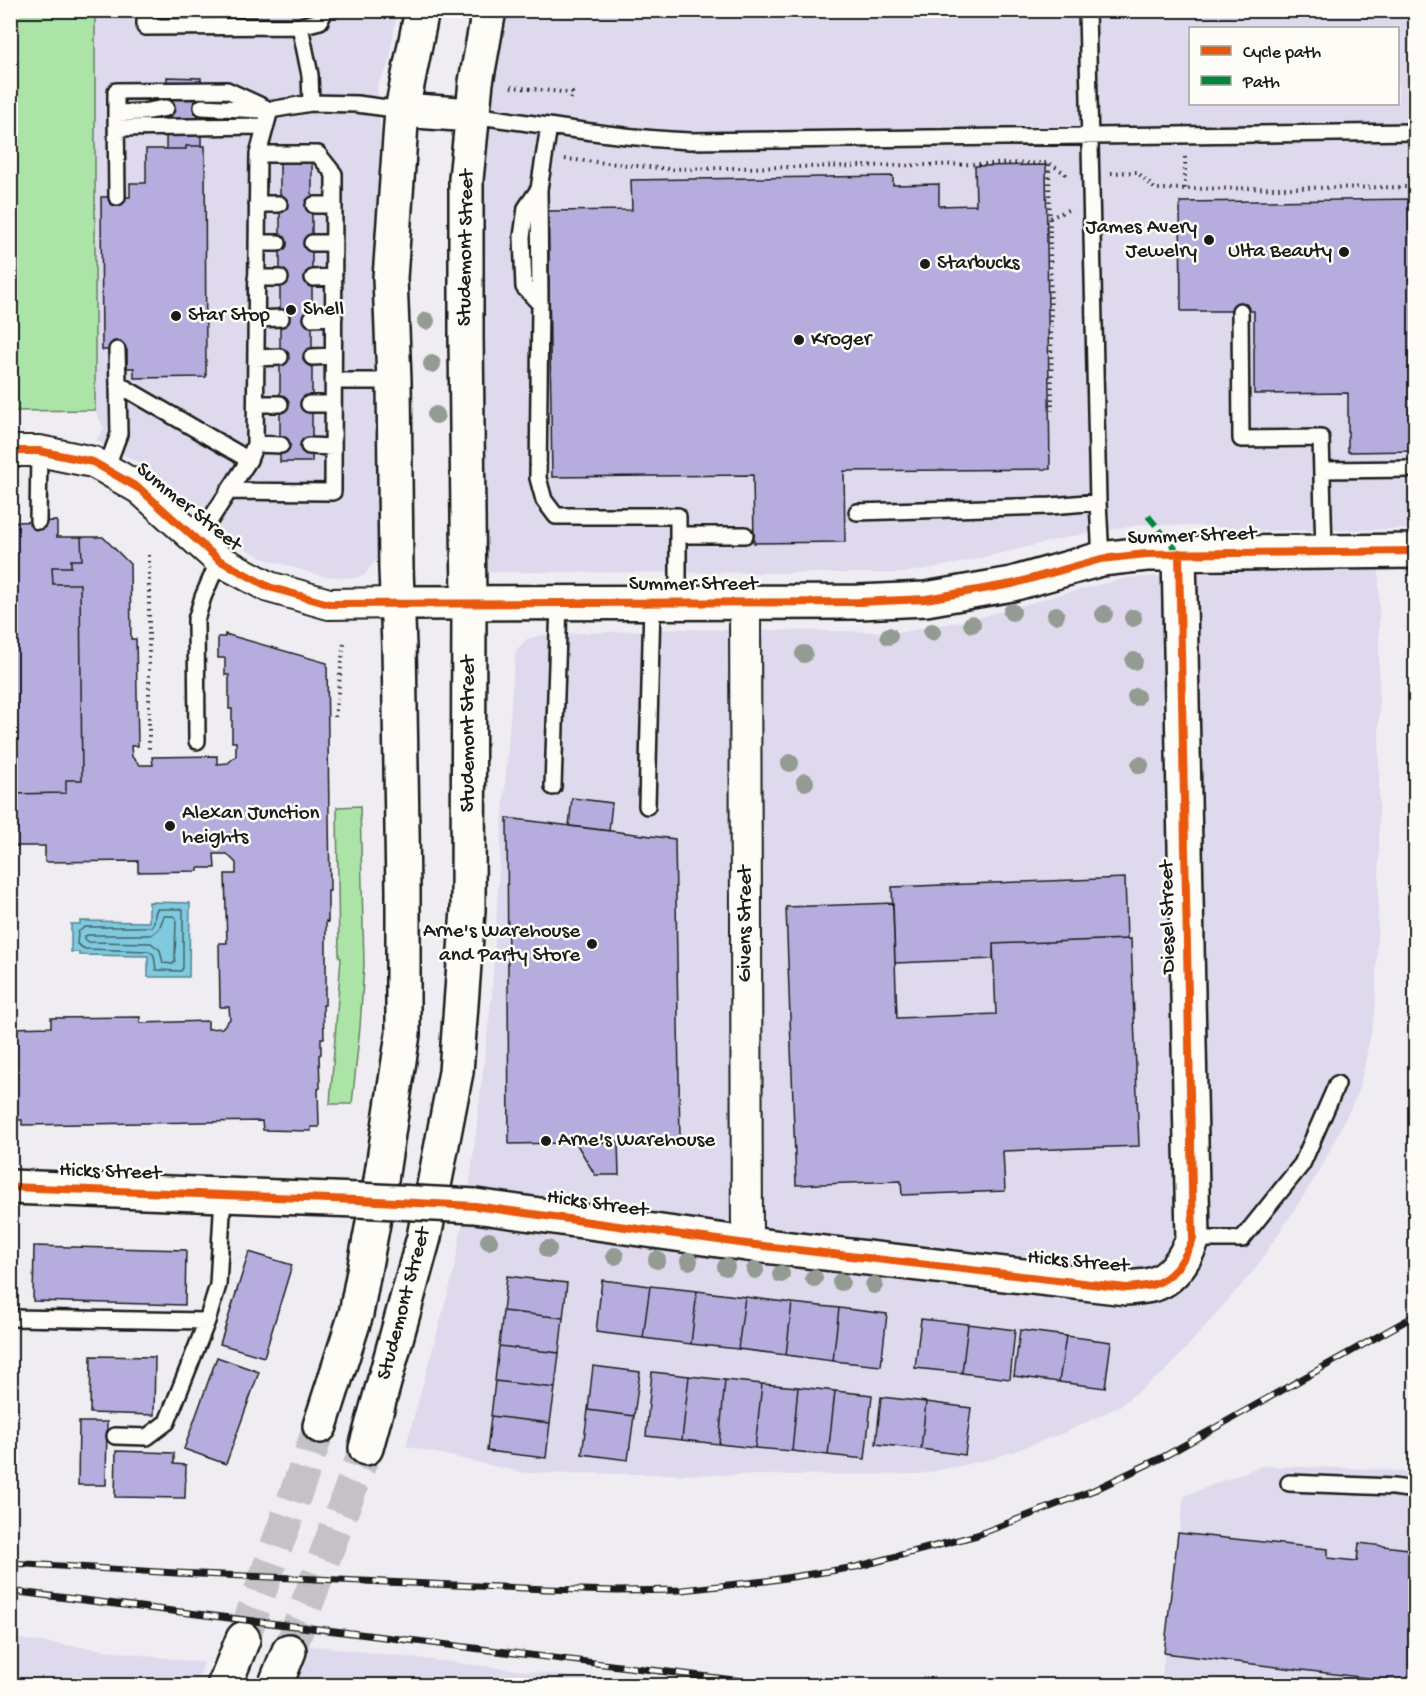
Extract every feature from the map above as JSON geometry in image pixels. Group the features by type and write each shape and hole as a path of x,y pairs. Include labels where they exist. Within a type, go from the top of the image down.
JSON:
{"main road":[{"path":"320,1426 356,1314 381,1180 403,1034 403,855 390,278 402,110 422,10"},
{"name":"Studemont Street","path":"366,1448 424,1237 456,1072 468,910 469,603 465,296 466,179 476,82 489,10"},
{"path":"402,110 472,115"},
{"name":"Summer Street","path":"397,603 745,603 926,599 1012,584 1101,559 1146,554 1416,551"},
{"name":"Diesel Street","path":"1179,553 1193,1239"},
{"name":"Hicks Street","path":"11,1187 475,1206 747,1244 1126,1288 1153,1285 1172,1273 1185,1257 1193,1239"},
{"path":"224,1686 243,1639"},
{"path":"275,1686 289,1651"}],"street":[{"name":"Summer Street","path":"25,451 93,462 106,469 140,489 219,560 269,587 329,604 397,603"},
{"name":"Givens Street","path":"745,603 747,1244"}],"lane":[{"path":"145,10 145,27 300,27 320,21 325,10"},
{"path":"280,10 280,27"},
{"path":"1087,10 1101,559"},
{"path":"300,27 310,75 311,103"},
{"path":"117,197 116,91 227,90 270,110"},
{"path":"202,107 270,110 311,103 357,104 402,110"},
{"path":"116,121 143,112 166,108"},
{"path":"196,540 249,460 255,444 258,154 270,110"},
{"path":"472,115 562,129 690,141 1416,132"},
{"path":"116,121 265,126"},
{"path":"549,126 539,189 526,208 522,237 524,287 540,304 538,478 544,500 556,516 678,516 678,535 665,603 647,806"},
{"path":"228,491 333,492 334,174 318,154 258,154"},
{"path":"257,204 279,204"},
{"path":"314,205 334,206"},
{"path":"257,243 278,243"},
{"path":"312,243 334,243"},
{"path":"313,278 334,277"},
{"path":"256,278 280,278"},
{"path":"1240,311 1241,438 1321,438 1323,552"},
{"path":"312,318 334,317"},
{"path":"256,319 281,318"},
{"path":"106,469 119,434 117,350"},
{"path":"312,357 333,356"},
{"path":"256,358 280,357"},
{"path":"333,381 394,381"},
{"path":"118,384 249,460"},
{"path":"256,404 280,404"},
{"path":"309,404 333,404"},
{"path":"255,444 281,445"},
{"path":"309,446 333,447"},
{"path":"25,451 38,521"},
{"path":"1322,470 1416,469"},
{"path":"857,512 1051,506 1098,502"},
{"path":"678,535 745,535"},
{"path":"197,741 196,620 219,560"},
{"path":"553,787 559,603"},
{"path":"1193,1239 1242,1239 1302,1164 1337,1084"},
{"path":"10,1205 11,1187"},
{"path":"115,1436 147,1437 167,1422 207,1321 218,1285 223,1195"},
{"path":"10,1318 207,1321"},
{"path":"1289,1483 1416,1490"}],"path":[{"path":"512,87 572,93 570,101"},
{"path":"1184,135 1185,189"},
{"path":"558,158 670,169 1049,163 1065,173 1069,181"},
{"path":"1049,163 1052,411"},
{"path":"1108,173 1137,172 1155,189 1416,187"},
{"path":"1050,218 1073,207"},
{"path":"149,555 149,751"},
{"path":"335,717 344,643"}],"shaded area":[{"path":"95,11 397,11 389,64 377,85 381,138 376,199 380,548 377,558 364,576 350,578 322,576 265,559 240,546 165,480 141,464 96,440 104,429 95,410"},
{"path":"505,11 1415,11 1415,529 1249,531 1219,527 1145,524 1072,536 960,563 903,573 485,572 484,185 494,69"},
{"path":"1379,565 1379,880 1375,1013 1359,1091 1319,1172 1256,1268 1168,1369 1118,1407 1066,1432 992,1459 920,1474 525,1473 406,1446 453,1275 470,1183 492,994 513,678 516,651 527,639 541,635 680,629 903,632 974,619 1127,578"},
{"path":"1261,1466 1380,1469 1415,1473 1415,1685 1181,1686 1161,1683 1184,1496"},
{"path":"11,1638 204,1663 195,1685 11,1685"},
{"path":"305,1645 645,1685 289,1686"}],"green space":[{"path":"10,11 95,11 95,410 11,411"},
{"path":"360,806 364,964 360,1027 352,1104 330,1104 341,958 339,957 337,807"}],"water":[{"path":"149,902 190,903 189,977 148,977 148,956 79,955 79,952 71,952 71,924 80,924 80,921 149,922"}],"building":[{"path":"167,77 201,78 201,146 166,149"},
{"path":"186,146 205,146 206,377 134,378 134,368 127,368 127,350 102,350 101,197 130,197 130,183 146,183 146,149 186,149"},
{"path":"280,161 312,161 312,462 280,462"},
{"name":"Kroger","path":"1046,165 1050,469 844,471 845,542 754,543 753,475 552,477 548,211 632,210 631,180 893,176 893,185 939,184 939,206 976,205 975,166"},
{"path":"1416,199 1416,451 1348,452 1348,393 1254,394 1254,311 1181,311 1180,202"},
{"path":"57,521 57,537 81,537 82,560 71,560 71,567 52,567 53,584 80,584 82,780 66,780 66,793 10,794 10,522"},
{"name":"Alexan Junction heights","path":"81,537 103,537 130,564 131,639 136,639 138,746 131,746 132,757 140,765 153,765 152,757 217,756 217,764 228,763 236,756 236,742 232,742 232,709 229,709 229,675 225,675 225,658 218,658 218,637 225,637 225,634 327,663 330,891 328,891 328,922 326,921 324,1038 321,1038 321,1054 319,1055 319,1127 311,1127 311,1131 263,1130 262,1121 22,1125 22,1120 10,1120 10,1028 51,1027 51,1018 140,1017 140,1023 208,1021 208,1029 222,1028 230,1019 229,1007 220,1007 219,943 227,943 225,874 236,874 236,863 227,854 214,854 215,868 198,868 198,871 138,872 138,861 45,862 45,846 10,846 10,794 66,793 66,780 82,780 80,584 53,584 52,567 71,567 71,560 82,560"},
{"path":"572,798 612,803 609,831 569,826"},
{"name":"Arne's Warehouse and Party Store","path":"507,818 675,839 680,1141 509,1144"},
{"path":"1125,878 1127,939 993,944 993,959 895,963 892,887"},
{"path":"893,903 897,1018 996,1014 993,944 1131,939 1139,1146 1003,1151 1005,1191 902,1195 901,1181 796,1185 786,907"},
{"path":"618,1142 619,1175 595,1175 576,1143"},
{"path":"34,1246 186,1250 185,1305 33,1301"},
{"path":"249,1252 292,1265 264,1357 220,1344"},
{"path":"507,1276 567,1283 563,1318 503,1311"},
{"path":"602,1280 650,1286 643,1338 596,1332"},
{"path":"650,1286 697,1291 691,1344 643,1338"},
{"path":"697,1291 745,1297 738,1349 691,1344"},
{"path":"745,1297 792,1303 786,1355 738,1349"},
{"path":"792,1303 839,1308 833,1361 786,1355"},
{"path":"839,1308 887,1314 881,1366 833,1361"},
{"path":"503,1311 563,1318 559,1353 499,1346"},
{"path":"921,1319 968,1324 962,1373 915,1368"},
{"path":"968,1324 1015,1330 1010,1379 962,1373"},
{"path":"1020,1330 1066,1336 1059,1382 1014,1376"},
{"path":"1066,1336 1111,1342 1105,1388 1059,1382"},
{"path":"499,1346 559,1353 555,1388 495,1381"},
{"path":"91,1356 155,1357 154,1415 90,1413"},
{"path":"217,1357 259,1372 226,1464 184,1449"},
{"path":"593,1366 640,1372 634,1416 588,1410"},
{"path":"652,1372 689,1376 682,1440 646,1436"},
{"path":"689,1376 725,1380 719,1444 682,1440"},
{"path":"725,1380 762,1384 755,1448 719,1444"},
{"path":"495,1381 555,1388 550,1423 491,1416"},
{"path":"762,1384 798,1387 792,1451 755,1448"},
{"path":"798,1387 835,1391 828,1455 792,1451"},
{"path":"835,1391 872,1395 865,1459 828,1455"},
{"path":"881,1397 926,1402 921,1449 876,1444"},
{"path":"926,1402 971,1408 965,1455 921,1449"},
{"path":"588,1410 634,1416 628,1460 582,1454"},
{"path":"491,1416 550,1423 546,1458 487,1451"},
{"path":"79,1422 107,1422 106,1485 78,1485"},
{"path":"116,1451 174,1453 174,1464 186,1465 185,1498 115,1497"},
{"path":"1178,1533 1328,1549 1328,1558 1357,1561 1359,1543 1416,1550 1416,1684 1164,1653"}],"tunnel":[{"path":"243,1639 320,1426"},
{"path":"289,1651 366,1448"}],"railway":[{"path":"10,1563 176,1573 617,1591 682,1590 766,1581 856,1567 977,1535 1094,1490 1163,1457 1416,1315"},
{"path":"10,1591 782,1686"}],"marked path":[{"path":"1148,516 1179,553"}],"cycle path":[{"path":"10,451 39,451 93,462 140,489 219,560 269,587 329,604 859,602 926,599 1012,584 1101,559 1146,554 1416,551"},
{"path":"10,1187 475,1206 747,1244 1126,1288 1148,1286 1159,1282 1177,1267 1193,1239 1179,553"}],"place":[{"name":"James Avery Jewelry","path":"1209,240"},
{"name":"Ulta Beauty","path":"1344,252"},
{"name":"Starbucks","path":"925,264"},
{"name":"Shell","path":"291,310"},
{"name":"Star Stop","path":"176,316"},
{"name":"Kroger","path":"799,340"},
{"name":"Alexan Junction heights","path":"170,826"},
{"name":"Arne's Warehouse and Party Store","path":"592,944"},
{"name":"Arne's Warehouse","path":"546,1141"}]}
